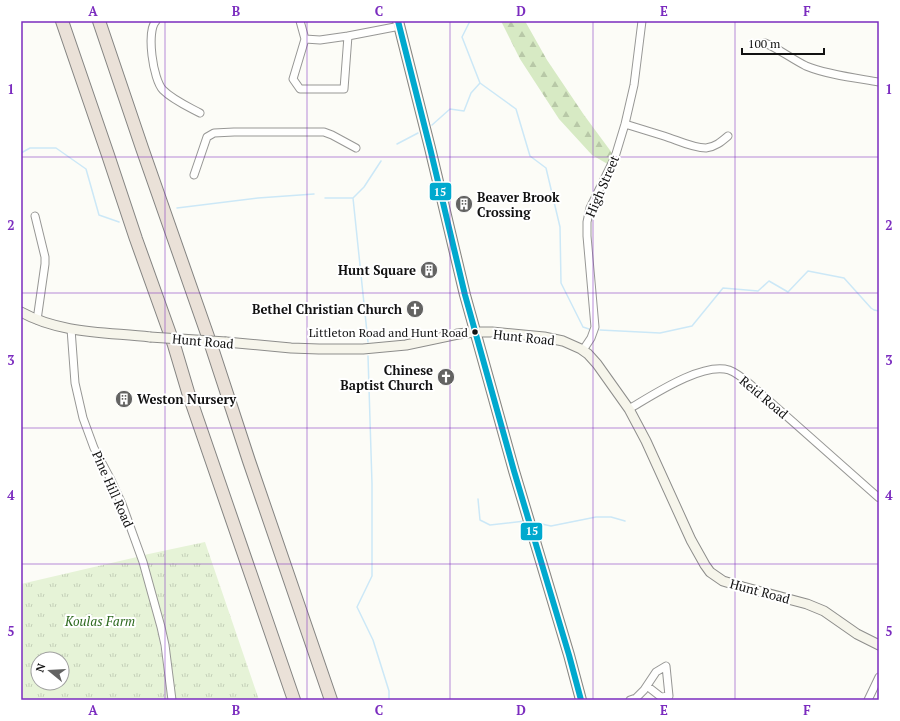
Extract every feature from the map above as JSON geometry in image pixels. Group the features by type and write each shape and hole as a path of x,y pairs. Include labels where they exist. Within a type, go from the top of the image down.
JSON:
{"highway":[{"path":"62,21 136,239 174,345 188,392 294,700"},
{"path":"99,21 212,348 331,700"}],"main road":[{"path":"399,24 465,295 581,700"}],"street":[{"path":"156,21 151,34 151,49 161,88 173,98 200,113"},
{"path":"300,21 305,39 293,80 300,88 344,89 348,36"},
{"name":"High Street","path":"583,350 591,338 595,327 587,236 588,215 615,157 625,124 634,85 642,21"},
{"path":"305,39 320,40 348,36 399,24"},
{"path":"765,43 804,65 833,74 879,82"},
{"path":"625,124 686,144 707,148 722,142 728,136"},
{"path":"194,175 207,137 214,133 324,132 356,148"},
{"path":"35,216 44,257 37,320"},
{"path":"21,312 37,320 71,329"},
{"name":"Hunt Road","path":"71,329 319,350 363,350 406,345 458,334 476,332 544,337 563,341 583,350 588,354 597,364 629,409 646,441 691,540 710,572 723,581 807,604 824,611 858,634 879,645"},
{"name":"Pine Hill Road","path":"71,329 75,383 83,418 94,448 122,504 143,562 161,627 172,700"},
{"name":"Reid Road","path":"629,409 671,385 696,374 713,369 728,370 739,375 757,390 879,498"},
{"path":"868,700 879,677"},
{"path":"630,700 636,698 647,686"}],"green space":[{"path":"501,21 525,21 547,60 584,115 615,157 611,166 592,155 559,119 520,59"},
{"name":"Koulas Farm","path":"205,542 259,700 176,700 164,625 144,555"},
{"name":"Koulas Farm","path":"137,557 157,628 168,700 21,700 21,584"}],"waterway":[{"path":"470,21 462,37 480,83 516,109 530,156 546,168 560,227 561,283 583,327 589,329"},
{"path":"432,125 450,109 464,111 471,93 480,83"},
{"path":"397,144 418,133"},
{"path":"21,153 30,148 56,148 86,169 99,215 119,222"},
{"path":"325,198 353,198 364,187 381,161"},
{"path":"177,208 258,198 314,194"},
{"path":"353,198 368,342"},
{"path":"600,330 660,333 692,326 723,288 758,291 769,281 788,292 808,271 844,278 871,308 879,311"},
{"path":"368,356 372,484 372,576 357,607 373,640 389,691 389,700"},
{"path":"478,499 480,520 490,525 525,521"},
{"path":"537,523 551,526 596,517 611,517 625,521"}],"transit line":[{"name":"15","path":"398,21 465,295 514,471 581,700"}],"place":[{"name":"Beaver Brook Crossing","path":"464,204"},
{"name":"Hunt Square","path":"429,270"},
{"name":"Bethel Christian Church","path":"415,309"},
{"name":"Littleton Road and Hunt Road","path":"475,332"},
{"name":"Chinese Baptist Church","path":"446,377"},
{"name":"Weston Nursery","path":"124,399"}]}
